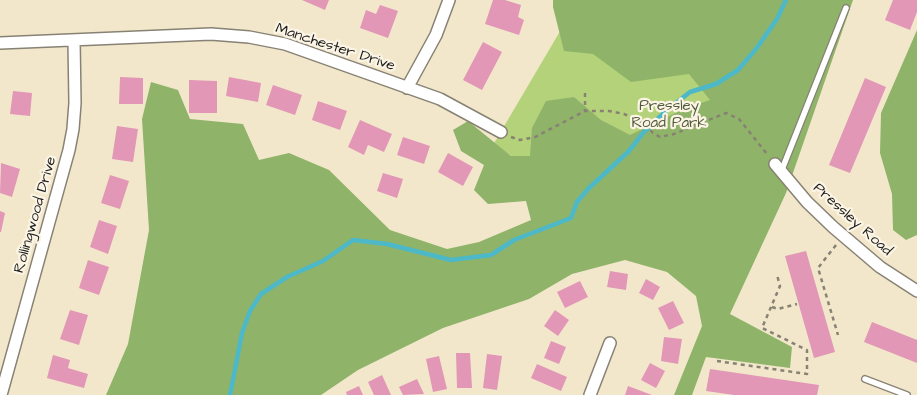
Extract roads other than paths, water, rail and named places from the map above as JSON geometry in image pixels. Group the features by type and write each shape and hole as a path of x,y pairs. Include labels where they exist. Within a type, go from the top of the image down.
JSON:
{"street":[{"path":"407,88 436,35 449,0"},
{"name":"Manchester Drive","path":"0,43 211,34 249,37 285,44 440,99 501,132"},
{"name":"Rollingwood Drive","path":"1,395 69,150 75,103 74,40"},
{"name":"Pressley Road","path":"778,168 807,202 843,236 880,267 917,291"},
{"path":"590,395 610,343"}],"lane":[{"path":"778,168 846,8"},
{"path":"865,379 907,395"}],"waterway":[{"path":"230,395 242,333 250,311 261,294 287,277 323,261 353,240 387,244 451,260 491,255 514,240 571,218 577,202 588,189 629,151 643,133 666,111 690,92 716,84 738,70 756,49 777,19 786,0"}],"park label":[{"name":"Pressley Road Park","path":"669,116"}]}
